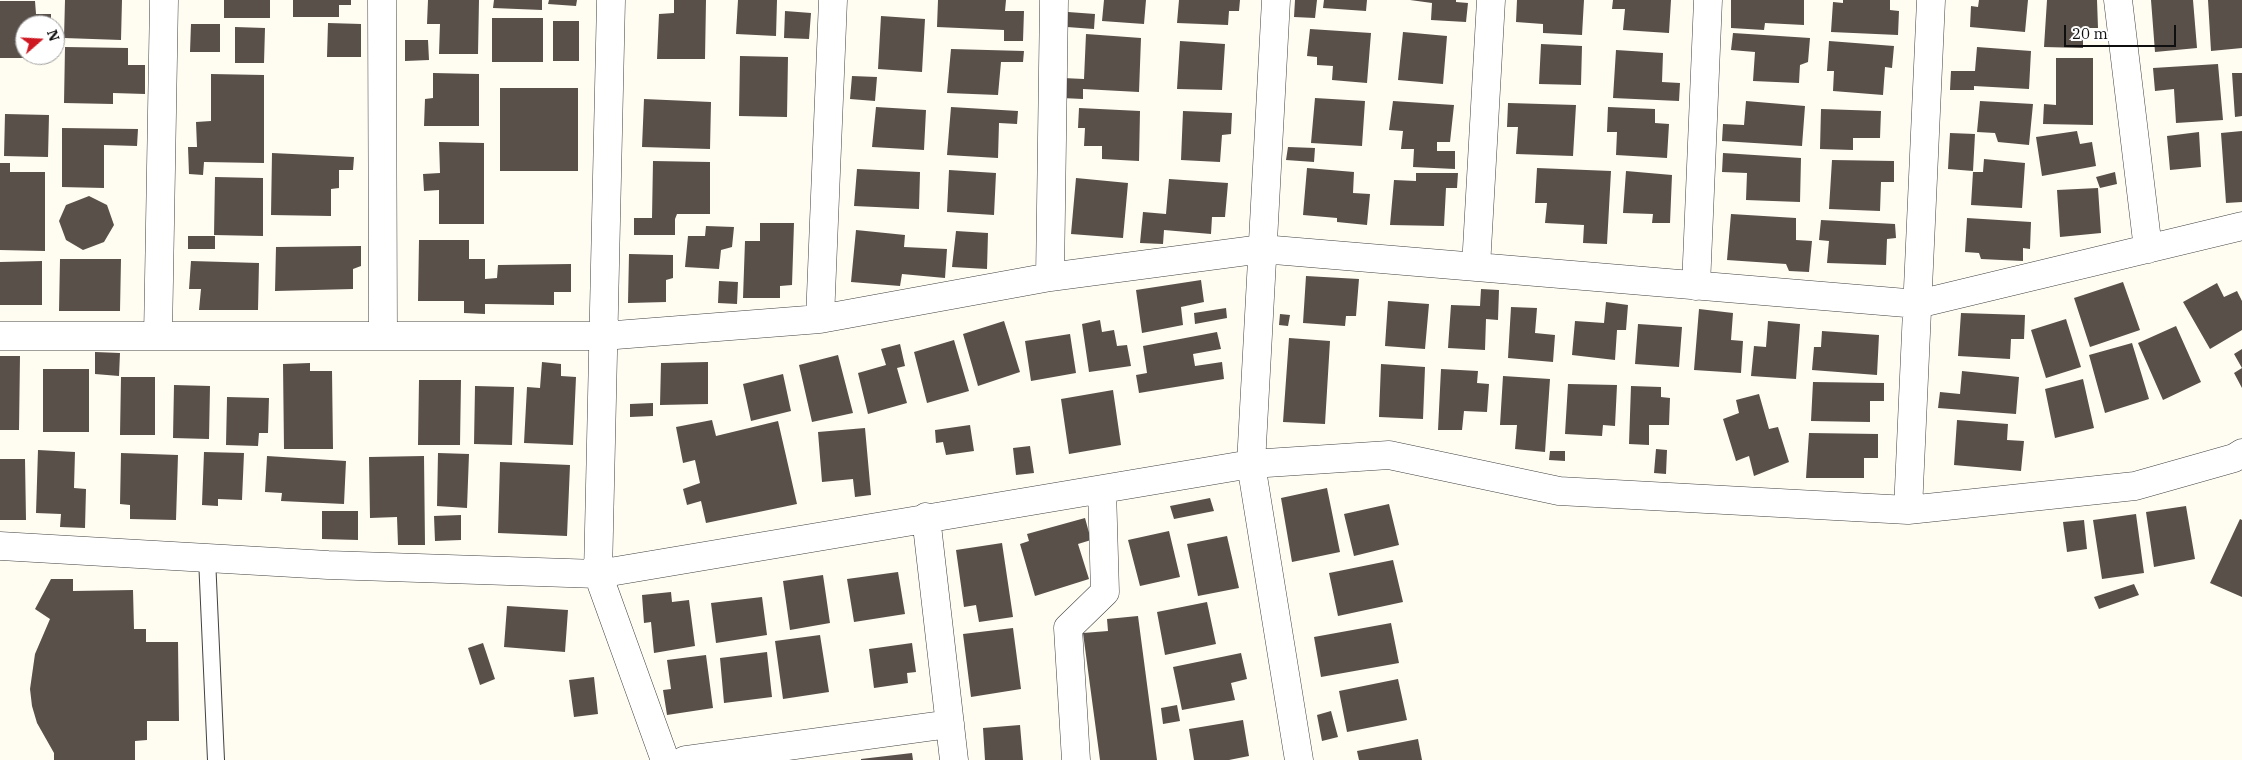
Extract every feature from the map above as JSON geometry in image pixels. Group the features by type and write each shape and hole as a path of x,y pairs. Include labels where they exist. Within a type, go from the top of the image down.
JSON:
{"street":[{"path":"158,336 164,0"},
{"path":"382,0 384,335"},
{"path":"611,0 598,574 664,760"},
{"path":"820,318 833,0"},
{"path":"1050,277 1054,0"},
{"path":"1276,0 1251,464 1299,760"},
{"path":"1476,267 1491,0"},
{"path":"1696,286 1708,0"},
{"path":"1908,510 1931,0"},
{"path":"2118,0 2148,249"},
{"path":"0,336 603,336 820,318 1050,277 1262,249 1918,304 2242,226"},
{"path":"0,546 328,565 598,574 1251,464 1389,455 1559,491 1908,510 2135,486 2239,461"},
{"path":"1076,760 1068,628 1105,592 1102,490"},
{"path":"926,518 954,760"},
{"path":"685,760 950,724"}],"lane":[{"path":"207,558 216,760"}],"building":[{"path":"65,0 122,0 121,40 65,38"},
{"path":"224,0 270,0 270,18 224,18"},
{"path":"293,0 351,0 351,5 339,5 339,17 293,17"},
{"path":"428,0 479,0 478,54 439,54 440,24 427,24"},
{"path":"494,0 542,0 542,10 493,8"},
{"path":"549,0 577,0 576,6 548,4"},
{"path":"674,0 706,0 705,59 657,59 659,14 674,13"},
{"path":"738,0 777,0 776,36 736,34"},
{"path":"938,0 1006,0 1005,11 1024,11 1023,41 1004,41 1004,30 937,27"},
{"path":"1104,0 1146,0 1144,24 1102,21"},
{"path":"1179,0 1240,0 1239,11 1229,11 1228,25 1177,23"},
{"path":"1295,0 1317,0 1315,18 1294,17"},
{"path":"1324,0 1367,0 1366,11 1323,8"},
{"path":"1410,0 1456,0 1456,2 1468,3 1466,22 1431,20 1432,3"},
{"path":"1517,0 1584,0 1582,35 1543,33 1543,24 1516,22"},
{"path":"1613,0 1671,0 1669,33 1623,30 1625,9 1612,9"},
{"path":"1731,0 1804,0 1804,25 1765,23 1764,30 1731,28"},
{"path":"1843,0 1890,0 1890,10 1899,11 1898,35 1831,32 1833,2 1843,3"},
{"path":"1979,0 2028,0 2025,32 1970,27 1971,6 1978,7"},
{"path":"2047,0 2097,0 2098,28 2083,28 2083,48 2044,47"},
{"path":"2151,0 2193,0 2197,48 2155,52"},
{"path":"2208,0 2242,0 2242,48 2211,51"},
{"path":"0,1 35,1 36,14 51,14 15,15 15,58 0,58"},
{"path":"785,11 811,13 809,39 784,38"},
{"path":"1068,12 1095,14 1094,29 1067,27"},
{"path":"881,16 925,19 922,72 878,69"},
{"path":"492,18 543,18 543,62 492,62"},
{"path":"553,21 579,21 579,61 553,61"},
{"path":"328,23 361,24 361,57 327,57"},
{"path":"191,24 220,24 220,52 190,52"},
{"path":"235,27 265,28 264,63 235,63"},
{"path":"1310,29 1371,33 1367,83 1332,80 1333,66 1317,65 1317,57 1307,56"},
{"path":"1403,32 1447,36 1443,84 1398,80"},
{"path":"1733,33 1810,38 1808,62 1800,65 1799,83 1753,81 1755,52 1731,50"},
{"path":"1086,34 1141,38 1139,92 1083,89 1083,99 1062,98 1063,78 1084,79"},
{"path":"405,40 428,40 429,60 405,61"},
{"path":"1180,41 1225,44 1222,90 1177,89"},
{"path":"1829,41 1894,46 1892,68 1885,67 1883,95 1833,91 1834,71 1827,71"},
{"path":"1541,44 1582,46 1581,85 1539,84"},
{"path":"65,47 128,48 128,65 145,65 145,94 113,93 113,104 64,103"},
{"path":"1977,47 2031,51 2029,89 1974,86 1974,90 1950,90 1951,71 1975,71"},
{"path":"951,49 1024,51 1023,62 1001,62 998,95 947,93"},
{"path":"1616,50 1663,53 1662,82 1680,83 1679,101 1613,98"},
{"path":"740,56 788,57 787,117 739,116"},
{"path":"2056,58 2093,58 2093,125 2043,124 2044,104 2056,105"},
{"path":"2218,64 2223,120 2176,123 2174,89 2155,91 2153,68"},
{"path":"433,73 479,74 479,126 424,126 425,99 433,98"},
{"path":"2232,73 2242,73 2242,116 2235,117"},
{"path":"211,74 264,75 264,163 204,162 203,175 189,174 188,147 197,147 196,122 211,121"},
{"path":"852,76 877,77 875,101 850,99"},
{"path":"500,88 578,88 578,171 500,171"},
{"path":"1315,98 1365,101 1362,146 1311,143"},
{"path":"644,99 711,102 710,149 642,147"},
{"path":"1393,101 1454,105 1450,142 1437,142 1437,151 1455,151 1455,169 1413,167 1414,149 1401,149 1403,131 1389,130"},
{"path":"1746,101 1805,106 1802,146 1722,141 1723,124 1744,125"},
{"path":"1980,101 2033,104 2029,145 1998,142 1995,133 1977,132"},
{"path":"1508,103 1576,105 1573,156 1516,154 1518,127 1507,127"},
{"path":"876,107 926,110 924,150 872,147"},
{"path":"951,107 1018,111 1017,124 999,123 998,158 947,155"},
{"path":"1608,107 1655,109 1655,123 1669,124 1667,158 1616,155 1617,132 1607,132"},
{"path":"1079,108 1140,111 1139,161 1102,159 1102,146 1084,146 1085,128 1078,128"},
{"path":"1821,109 1881,111 1880,138 1853,138 1853,150 1820,149"},
{"path":"1183,111 1232,113 1231,134 1222,135 1220,162 1181,160"},
{"path":"5,114 49,115 48,157 4,156"},
{"path":"62,128 138,129 137,146 104,145 104,188 62,187"},
{"path":"2077,131 2080,144 2092,142 2096,166 2042,176 2036,137"},
{"path":"2242,131 2242,202 2226,203 2221,133"},
{"path":"2199,132 2201,167 2170,170 2167,136"},
{"path":"1950,133 1975,134 1973,171 1948,169"},
{"path":"439,142 484,143 484,224 439,224 439,190 424,191 423,174 440,173"},
{"path":"1288,147 1315,148 1314,162 1286,160"},
{"path":"272,153 354,157 353,170 339,170 339,188 331,189 331,216 271,215"},
{"path":"1723,153 1801,158 1800,202 1746,200 1747,173 1722,172"},
{"path":"1984,159 2025,163 2022,208 1971,205 1973,172 1983,172"},
{"path":"1832,160 1894,161 1894,182 1881,182 1880,211 1829,209"},
{"path":"653,161 710,162 710,214 677,214 675,219 675,235 634,235 634,218 652,218"},
{"path":"0,163 10,163 10,172 45,172 45,251 0,250"},
{"path":"1307,168 1354,172 1353,193 1370,194 1367,225 1337,222 1337,218 1303,215"},
{"path":"1537,168 1611,171 1607,244 1583,243 1584,225 1545,223 1547,203 1535,203"},
{"path":"857,169 920,172 919,209 854,206"},
{"path":"949,170 996,173 994,215 947,212"},
{"path":"1626,171 1672,175 1670,223 1652,223 1653,214 1623,213"},
{"path":"2115,172 2117,184 2100,188 2096,177"},
{"path":"1416,173 1458,173 1457,188 1446,188 1444,226 1390,225 1394,180 1416,181"},
{"path":"215,177 263,178 263,236 214,235"},
{"path":"1076,178 1128,183 1123,238 1071,234"},
{"path":"1169,179 1228,183 1225,217 1212,217 1211,234 1164,230 1163,244 1140,243 1143,212 1166,214"},
{"path":"2098,188 2101,233 2060,237 2057,190"},
{"path":"89,196 107,205 114,225 104,242 83,250 66,240 59,221 66,205"},
{"path":"1731,214 1796,218 1796,240 1812,241 1809,272 1789,271 1786,264 1727,260"},
{"path":"1967,218 2031,222 2030,249 2023,248 2023,261 1981,259 1979,253 1965,252"},
{"path":"1821,220 1895,224 1896,238 1887,239 1886,265 1827,263 1829,241 1819,240"},
{"path":"760,223 794,223 792,285 780,286 780,298 743,298 745,241 760,241"},
{"path":"706,226 734,227 732,247 721,250 719,269 685,267 688,236 705,236"},
{"path":"856,230 905,235 904,247 947,249 945,278 902,274 900,286 851,282"},
{"path":"956,231 988,233 987,269 952,267"},
{"path":"188,236 215,236 215,249 188,249"},
{"path":"419,240 469,240 469,259 485,259 485,279 497,278 498,265 571,264 571,292 554,292 554,305 485,304 485,314 464,313 464,301 418,301"},
{"path":"361,246 361,266 353,269 353,289 275,291 276,247"},
{"path":"629,254 673,255 673,278 666,280 666,302 628,303"},
{"path":"60,259 121,259 120,311 59,311"},
{"path":"42,261 42,305 0,305 0,262"},
{"path":"191,261 259,263 258,310 199,310 201,289 189,289"},
{"path":"1306,276 1359,279 1356,316 1346,316 1345,326 1303,323"},
{"path":"1201,280 1204,302 1181,307 1183,325 1142,333 1136,290"},
{"path":"719,281 738,282 737,304 718,303"},
{"path":"2123,282 2140,330 2090,347 2074,298"},
{"path":"2217,283 2224,297 2237,291 2242,301 2242,330 2210,349 2183,302"},
{"path":"1481,289 1499,290 1498,320 1486,319 1485,350 1448,348 1451,305 1480,306"},
{"path":"1388,301 1429,304 1425,349 1385,346"},
{"path":"1606,302 1628,305 1626,330 1617,330 1615,360 1572,355 1575,321 1604,323"},
{"path":"1511,307 1537,308 1535,333 1555,335 1553,362 1508,358"},
{"path":"1226,308 1227,318 1195,324 1194,313"},
{"path":"1699,309 1733,313 1731,340 1743,341 1741,373 1694,370"},
{"path":"1961,313 2025,315 2024,339 2011,339 2010,359 1958,356"},
{"path":"1280,314 1290,315 1288,326 1279,325"},
{"path":"2066,319 2081,367 2046,378 2031,330"},
{"path":"1100,320 1102,332 1114,330 1117,346 1127,345 1131,366 1089,372 1082,324"},
{"path":"1004,321 1020,372 978,386 963,334"},
{"path":"1768,321 1800,324 1796,379 1751,376 1754,346 1766,347"},
{"path":"1638,324 1682,327 1679,367 1635,364"},
{"path":"2176,326 2201,382 2163,400 2138,343"},
{"path":"1822,331 1879,335 1877,375 1812,370 1814,347 1821,347"},
{"path":"1217,332 1221,349 1193,354 1195,366 1222,362 1224,379 1139,393 1136,375 1147,373 1143,346"},
{"path":"1070,334 1076,373 1031,381 1025,341"},
{"path":"1289,338 1330,341 1325,424 1283,422"},
{"path":"954,340 969,391 927,403 914,352"},
{"path":"2132,343 2149,399 2105,413 2089,355"},
{"path":"900,344 905,366 897,368 907,403 868,414 858,373 886,365 881,349"},
{"path":"2242,349 2242,368 2234,354"},
{"path":"95,352 120,353 119,376 95,374"},
{"path":"838,355 853,413 812,422 799,365"},
{"path":"0,356 20,356 19,430 0,430"},
{"path":"542,362 561,364 561,376 576,377 573,445 524,443 527,387 540,388"},
{"path":"708,362 708,404 660,405 661,363"},
{"path":"310,363 310,371 332,371 333,449 284,449 283,364"},
{"path":"1381,364 1425,367 1423,419 1379,417"},
{"path":"2242,368 2242,388 2234,373"},
{"path":"43,369 89,369 89,432 43,432"},
{"path":"1441,369 1478,371 1477,383 1489,384 1487,412 1464,411 1462,430 1438,430"},
{"path":"1962,371 2019,377 2016,414 1938,408 1940,392 1960,394"},
{"path":"783,374 791,411 751,421 743,384"},
{"path":"1503,376 1550,379 1545,452 1515,449 1517,425 1500,425"},
{"path":"121,377 155,377 155,435 120,435"},
{"path":"2083,379 2094,428 2055,438 2045,389"},
{"path":"419,380 461,380 460,445 418,445"},
{"path":"1813,382 1884,383 1884,401 1870,401 1870,422 1811,421"},
{"path":"1568,384 1617,385 1615,426 1603,425 1602,436 1565,434"},
{"path":"174,385 210,386 209,439 173,438"},
{"path":"475,386 514,387 512,445 474,444"},
{"path":"1631,386 1661,387 1661,397 1670,398 1669,425 1649,425 1649,445 1629,444"},
{"path":"1113,390 1121,445 1069,454 1061,399"},
{"path":"1759,394 1769,429 1778,427 1789,462 1754,476 1749,456 1736,461 1723,419 1739,413 1736,400"},
{"path":"227,397 269,398 268,433 259,433 258,446 226,445"},
{"path":"653,403 653,416 630,417 630,404"},
{"path":"712,420 716,436 778,421 797,504 706,523 701,501 687,505 683,489 700,483 695,460 683,463 676,427"},
{"path":"1957,420 2008,424 2007,440 2024,441 2021,471 1954,465"},
{"path":"970,425 974,451 946,455 943,442 936,443 935,430"},
{"path":"865,428 871,495 855,497 853,479 822,482 818,432"},
{"path":"1809,433 1878,434 1878,458 1864,458 1864,478 1806,478"},
{"path":"1030,446 1034,473 1016,475 1013,448"},
{"path":"1656,449 1667,450 1666,474 1654,473"},
{"path":"38,450 75,452 74,488 86,489 85,528 60,527 61,514 36,513"},
{"path":"1550,451 1565,451 1565,461 1549,460"},
{"path":"204,452 244,453 242,500 218,499 218,506 202,505"},
{"path":"121,453 178,455 176,520 130,519 130,505 120,504"},
{"path":"438,453 469,454 467,508 437,506"},
{"path":"267,456 346,461 344,504 281,501 282,493 265,492"},
{"path":"424,456 425,545 398,545 397,517 370,518 369,457"},
{"path":"0,459 25,459 26,520 0,520"},
{"path":"500,462 570,465 567,536 498,533"},
{"path":"1327,488 1340,552 1292,562 1281,498"},
{"path":"1210,498 1214,511 1174,519 1170,506"},
{"path":"1389,504 1399,545 1354,556 1344,514"},
{"path":"2186,506 2195,559 2154,567 2146,512"},
{"path":"322,511 358,511 358,540 322,539"},
{"path":"2136,514 2144,573 2102,579 2093,520"},
{"path":"461,515 461,540 435,541 434,516"},
{"path":"1085,518 1091,540 1078,544 1089,579 1035,596 1020,544 1029,541 1027,534"},
{"path":"2240,519 2242,520 2242,597 2210,583"},
{"path":"2084,520 2087,549 2067,552 2063,522"},
{"path":"1169,531 1180,577 1140,586 1128,540"},
{"path":"1227,536 1239,588 1198,596 1187,544"},
{"path":"1002,543 1013,617 979,622 976,605 964,607 956,550"},
{"path":"1393,560 1403,602 1338,616 1329,573"},
{"path":"898,572 905,614 854,622 847,579"},
{"path":"823,575 830,623 790,630 783,581"},
{"path":"51,579 73,579 73,591 133,590 134,629 146,629 146,642 178,642 179,721 147,721 147,740 135,741 135,760 54,760 54,753 37,723 30,689 35,654 50,619 35,609"},
{"path":"2134,584 2139,595 2099,609 2094,597"},
{"path":"671,592 672,602 689,600 695,646 654,653 651,622 644,623 642,595"},
{"path":"762,597 767,635 716,643 711,603"},
{"path":"1207,602 1216,644 1165,655 1157,612"},
{"path":"507,606 568,610 565,652 504,647"},
{"path":"1138,616 1157,760 1100,760 1083,633 1108,631 1107,619"},
{"path":"1391,623 1399,663 1321,677 1314,637"},
{"path":"1013,628 1021,689 971,697 963,634"},
{"path":"820,635 829,692 783,699 775,641"},
{"path":"483,643 495,679 480,685 468,648"},
{"path":"912,643 916,672 907,673 908,683 874,688 869,649"},
{"path":"767,652 772,697 724,703 720,658"},
{"path":"1241,653 1247,679 1231,683 1235,700 1182,710 1173,667"},
{"path":"706,655 713,708 667,715 663,690 671,689 667,660"},
{"path":"594,677 598,714 574,717 569,680"},
{"path":"1398,679 1407,720 1347,732 1339,691"},
{"path":"1177,705 1180,721 1163,724 1161,708"},
{"path":"1331,711 1338,737 1322,741 1317,715"},
{"path":"1243,720 1249,756 1229,760 1194,760 1189,729"},
{"path":"1020,725 1023,760 985,760 983,728"},
{"path":"1418,739 1422,760 1359,760 1357,751"},
{"path":"912,753 913,760 861,760 861,759"}]}
